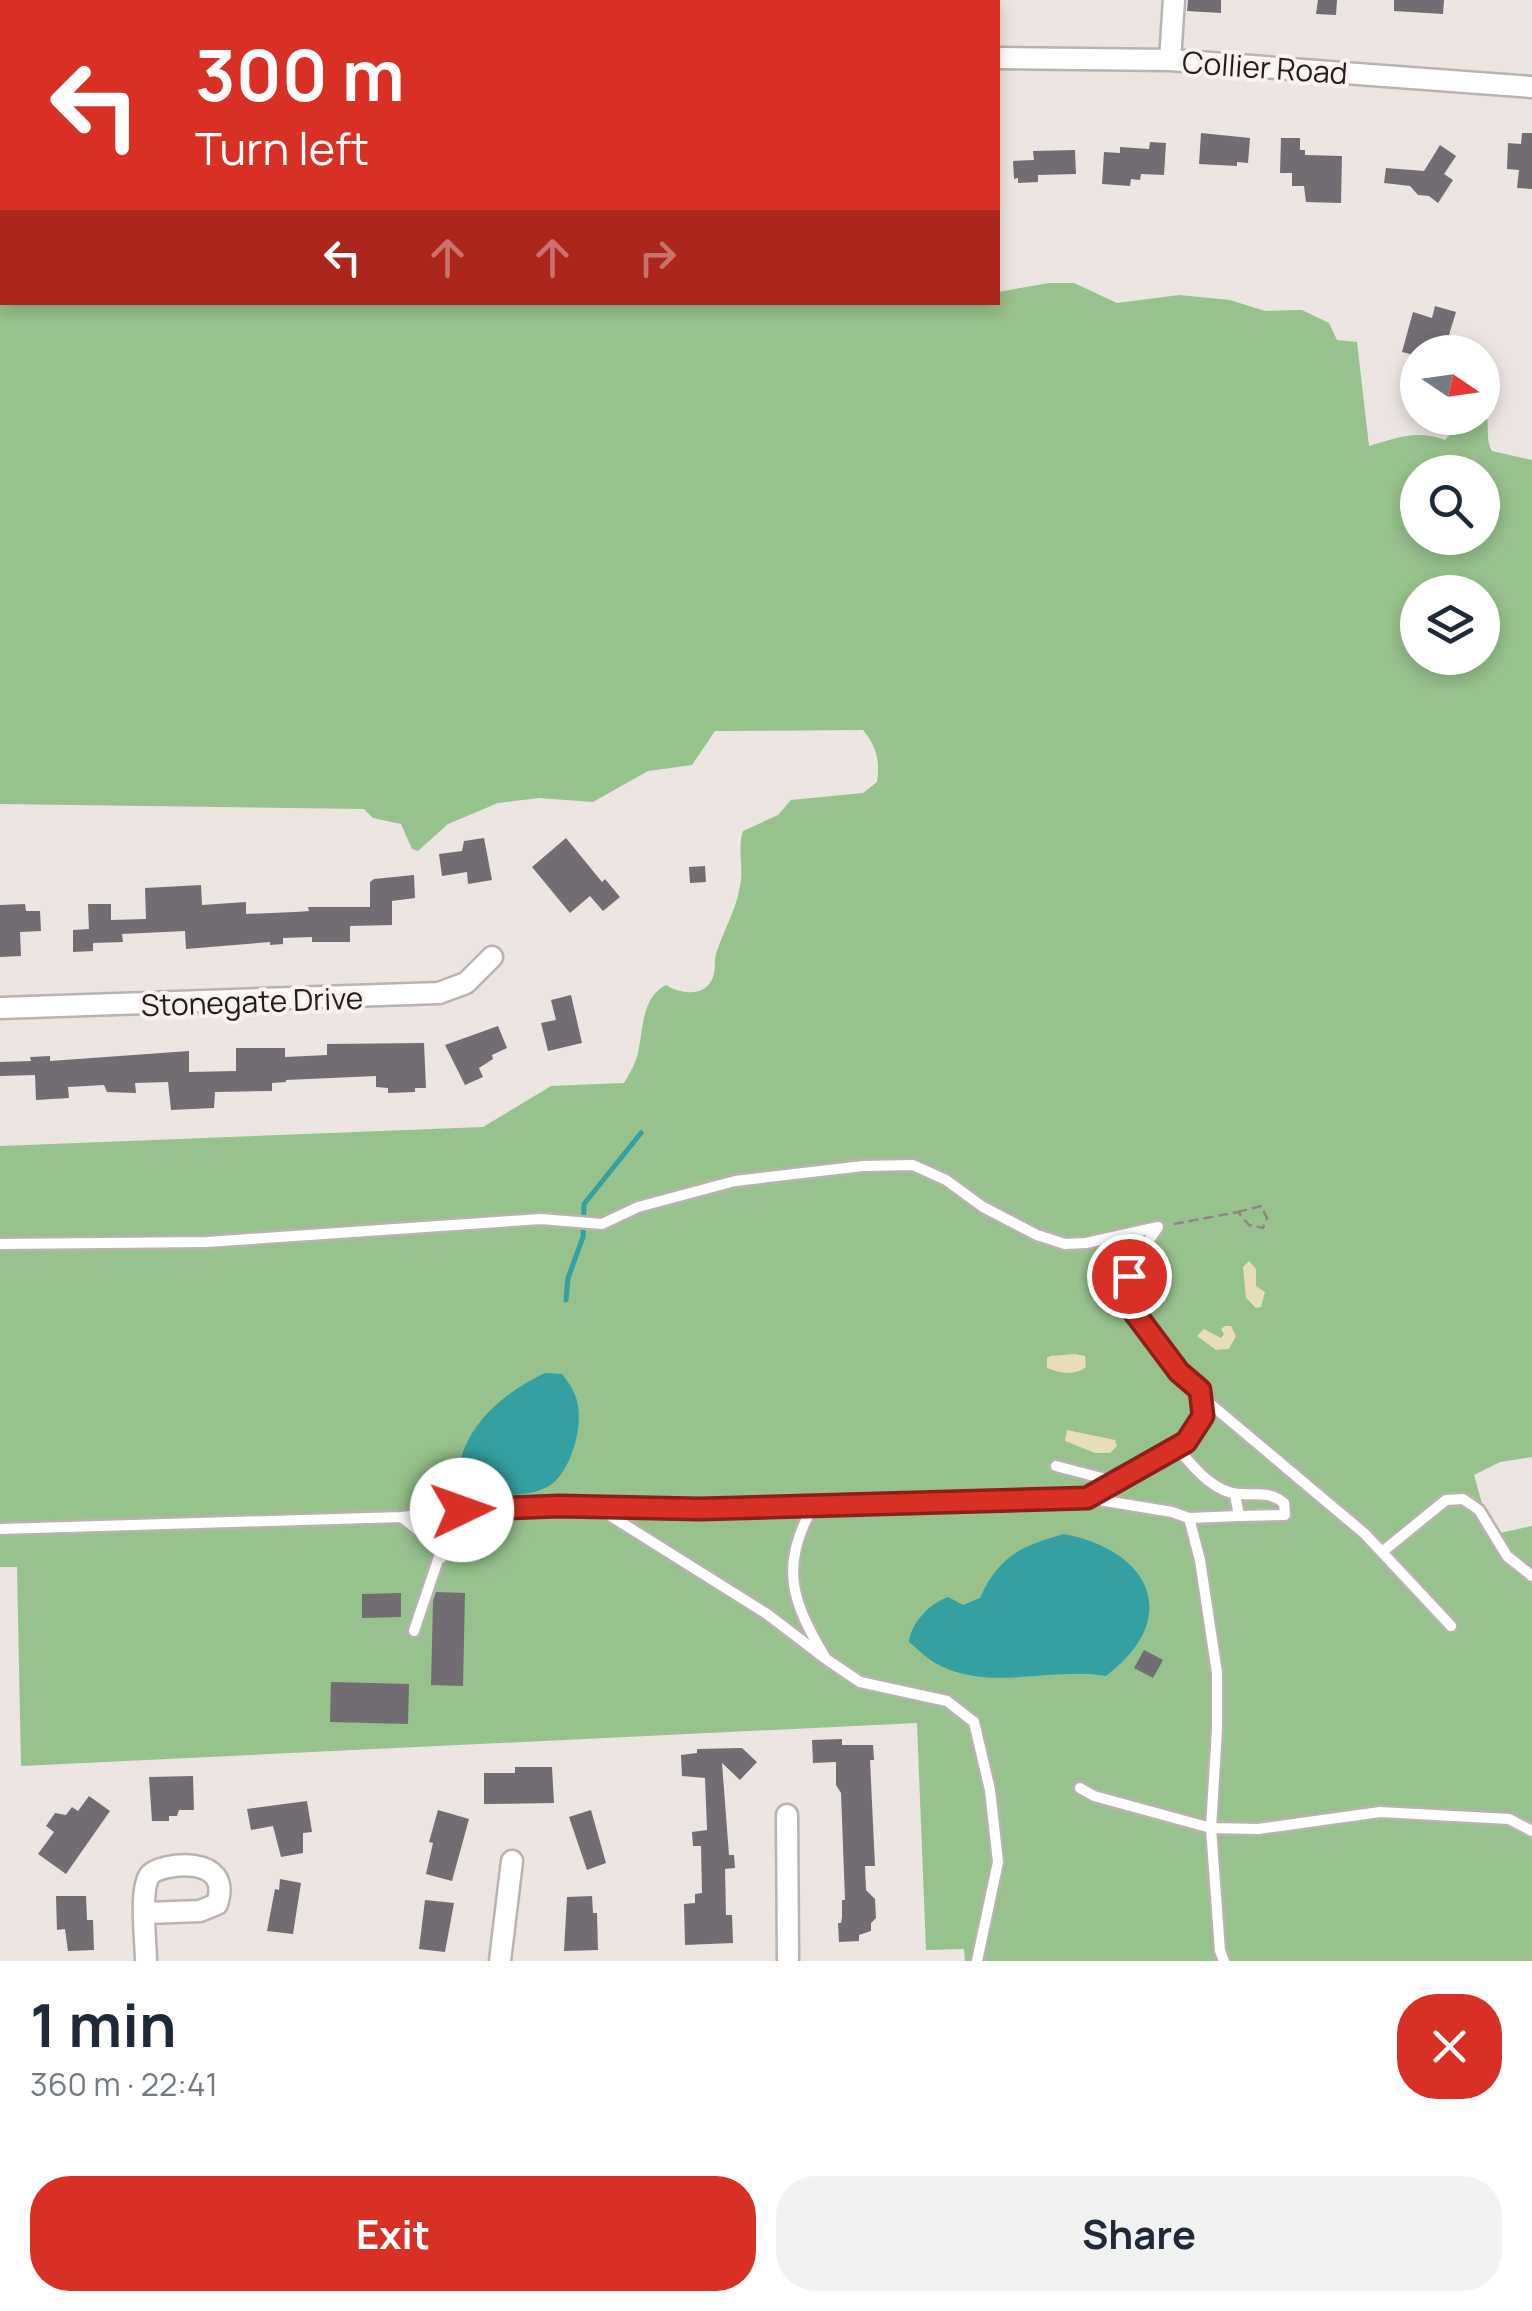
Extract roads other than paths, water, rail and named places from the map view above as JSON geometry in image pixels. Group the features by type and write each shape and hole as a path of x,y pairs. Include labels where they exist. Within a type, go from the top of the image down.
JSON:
{"street":[{"path":"1170,60 1174,0"},
{"name":"Collier Road","path":"1000,58 1170,60 1532,88"},
{"name":"Stonegate Drive","path":"0,1008 439,993 466,983 492,958"},
{"path":"787,1815 788,1961"},
{"path":"500,1961 512,1861"},
{"path":"146,1913 146,1961"}],"lane":[{"path":"0,1244 208,1242 500,1220 602,1224 638,1207 735,1181 862,1166 913,1165 946,1180 983,1207 1037,1235 1065,1244 1158,1228 1129,1276 1134,1312 1179,1372 1200,1390 1203,1416 1186,1442 1087,1498"},
{"path":"1201,1396 1382,1552 1451,1626"},
{"path":"0,1529 402,1517 462,1510 1087,1498 1189,1518 1286,1515 1284,1502 1276,1496 1235,1494 1203,1478 1176,1447"},
{"path":"1056,1466 1114,1481"},
{"path":"1235,1494 1239,1516"},
{"path":"1382,1552 1446,1500 1463,1499 1479,1510 1506,1556 1532,1576"},
{"path":"813,1506 796,1539 792,1581 804,1622 826,1659"},
{"path":"597,1507 767,1614 860,1682 948,1701 974,1722 990,1790 998,1862 977,1961"},
{"path":"414,1631 446,1536 462,1510"},
{"path":"402,1517 438,1546 441,1560"},
{"path":"1189,1518 1203,1575 1216,1673 1218,1730 1212,1828 1220,1951 1224,1961"},
{"path":"1080,1788 1094,1796 1212,1828 1258,1829 1380,1812 1509,1819 1532,1831"}],"water":[{"path":"545,1373 562,1374 573,1390 579,1411 577,1435 564,1471 549,1486 521,1494 500,1494 473,1485 459,1467 470,1436 503,1399"},
{"path":"1064,1534 1093,1542 1117,1555 1135,1570 1146,1589 1149,1609 1144,1631 1130,1654 1106,1676 981,1677 937,1664 909,1642 917,1621 935,1604 948,1597 963,1605 980,1598 995,1572 1013,1555"}],"waterway":[{"path":"566,1300 568,1278 583,1237 584,1204 641,1133"}]}
